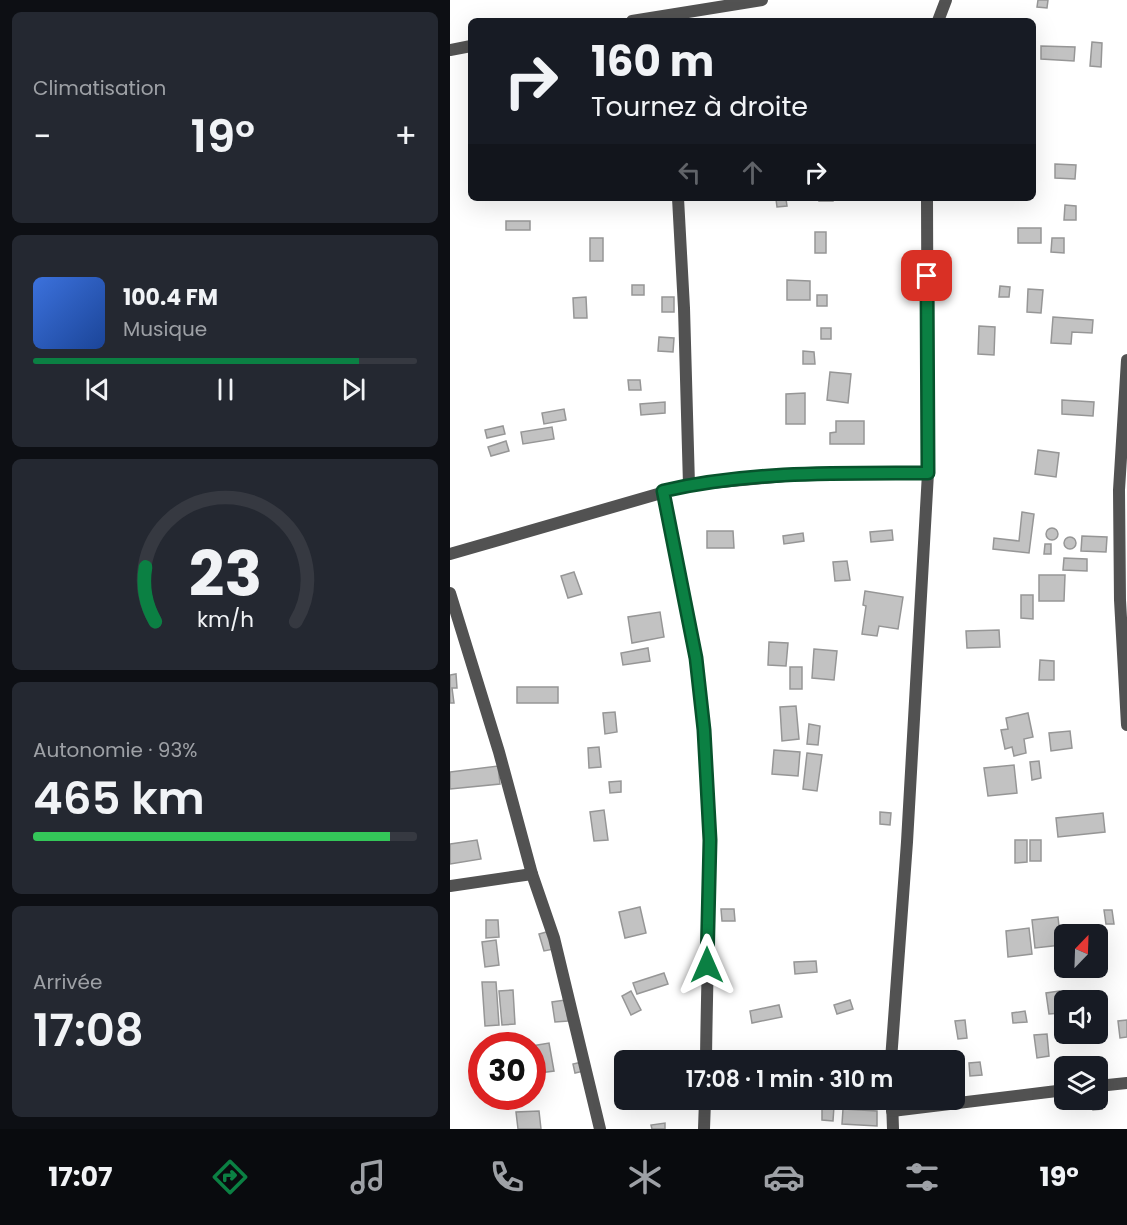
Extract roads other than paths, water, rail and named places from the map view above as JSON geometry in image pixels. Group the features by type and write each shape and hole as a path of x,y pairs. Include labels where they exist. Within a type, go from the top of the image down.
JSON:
{"street":[{"path":"670,18 762,0"},
{"path":"939,18 946,0"},
{"path":"450,50 468,47"},
{"path":"678,201 689,485"},
{"path":"892,1050 907,842 928,473 927,201"},
{"path":"1127,360 1119,490 1120,600 1127,725"},
{"path":"450,554 689,485 816,473 928,473"},
{"path":"663,491 696,658 704,730 710,840 706,1050"},
{"path":"450,593 499,752 532,874 554,938 600,1129"},
{"path":"450,886 532,874"},
{"path":"1108,1085 1127,1083"},
{"path":"965,1099 1054,1091"},
{"path":"704,1129 705,1110"},
{"path":"892,1110 894,1129"}]}
